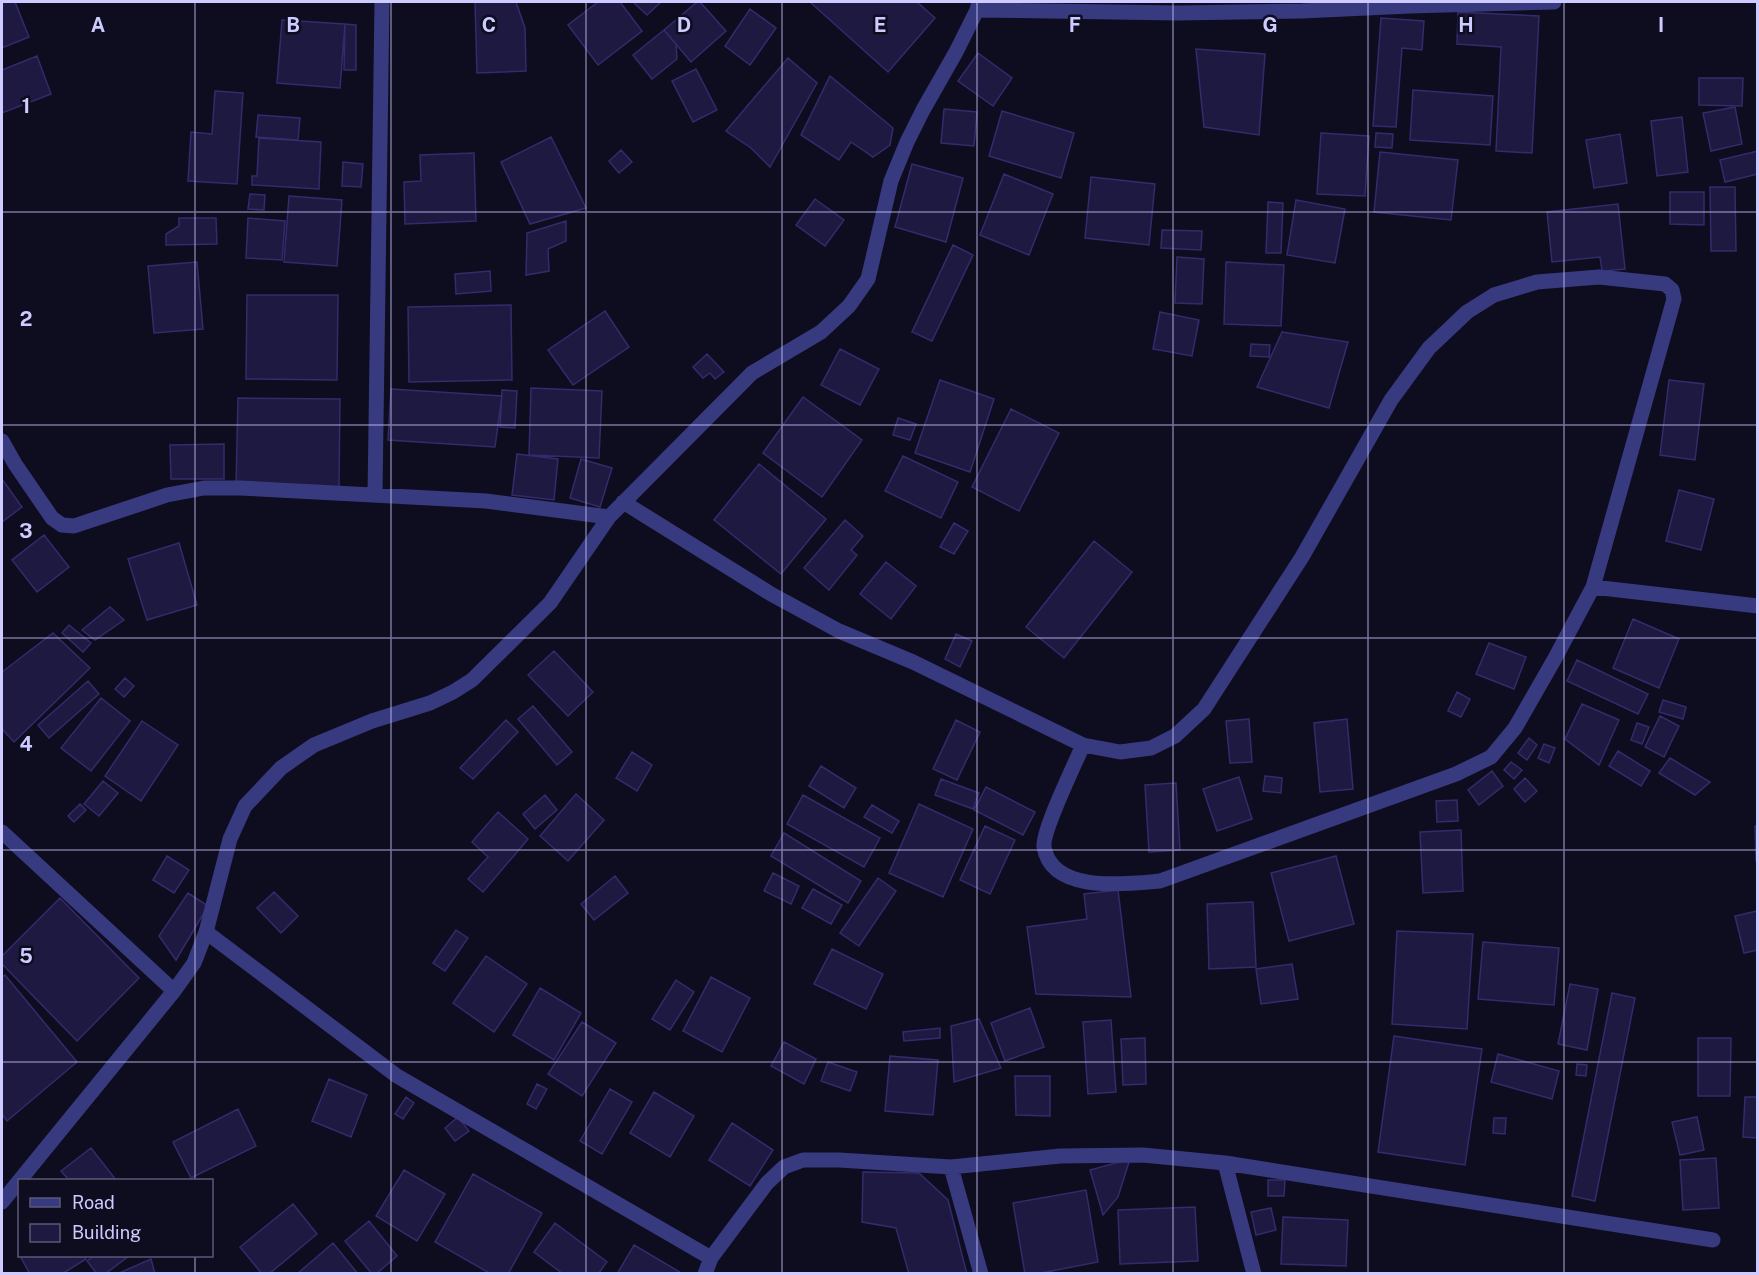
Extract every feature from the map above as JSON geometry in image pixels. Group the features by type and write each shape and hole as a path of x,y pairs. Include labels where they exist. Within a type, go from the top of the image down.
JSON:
{"street":[{"path":"375,495 382,2"},
{"path":"21,1179 174,991 194,963 206,932 230,839 241,814 245,806 281,768 314,745 372,722 430,703 472,680 550,603 609,517 752,373 821,332 849,306 868,279 891,181 907,142 978,6 1178,13 1554,2"},
{"path":"623,502 771,594 839,631 913,662 1083,745 1120,752 1150,748 1175,736 1204,710 1302,557 1391,400 1429,348 1467,312 1494,295 1537,282 1599,278 1665,284 1672,290 1674,299 1593,587 1515,728 1491,758 1456,774 1160,881 1100,884 1069,879 1051,865 1044,846 1049,825 1083,745"},
{"path":"2,441 52,518 62,525 74,526 167,495 204,488 486,501 609,517"},
{"path":"1593,587 1758,606"},
{"path":"2,832 174,991"},
{"path":"206,932 397,1076 711,1258"},
{"path":"705,1274 711,1258 767,1183 784,1167 803,1160 951,1167 1060,1156 1143,1155 1225,1163 1713,1240"},
{"path":"1225,1163 1254,1274"},
{"path":"951,1167 981,1274"},
{"path":"2,1202 18,1182"}],"building":[{"path":"2,2 15,2 29,37 2,48"},
{"path":"475,2 516,2 525,28 526,71 477,73"},
{"path":"598,2 620,2 642,31 598,65 568,25"},
{"path":"633,2 661,2 647,15"},
{"path":"697,2 700,2 726,31 691,62 664,30"},
{"path":"917,2 935,18 888,72 811,3"},
{"path":"750,9 776,28 750,65 725,46"},
{"path":"1458,12 1539,16 1532,153 1496,151 1501,47 1457,44"},
{"path":"1381,18 1424,21 1422,50 1402,48 1396,127 1373,126"},
{"path":"282,20 345,24 340,88 277,83"},
{"path":"345,24 356,25 356,70 344,70"},
{"path":"664,30 676,44 677,59 652,79 633,55"},
{"path":"1196,49 1265,54 1259,135 1204,127"},
{"path":"978,53 1012,78 993,106 958,81"},
{"path":"37,56 51,94 2,113 2,70"},
{"path":"788,58 817,83 770,167 751,148 726,131"},
{"path":"696,69 717,110 693,122 672,81"},
{"path":"830,76 893,128 890,145 873,157 851,142 839,160 801,135"},
{"path":"1699,78 1743,78 1742,106 1699,105"},
{"path":"1413,90 1493,96 1490,145 1410,140"},
{"path":"215,91 243,93 237,184 188,181 191,132 212,134"},
{"path":"1735,107 1742,144 1711,151 1703,113"},
{"path":"944,109 977,112 974,146 941,143"},
{"path":"1002,111 1074,133 1061,178 989,156"},
{"path":"258,115 300,118 298,140 256,137"},
{"path":"1682,117 1688,172 1657,176 1651,121"},
{"path":"1321,133 1369,136 1365,196 1317,194"},
{"path":"1376,133 1393,134 1392,148 1375,147"},
{"path":"1620,134 1627,183 1594,188 1586,140"},
{"path":"551,137 586,208 530,224 501,162"},
{"path":"259,138 321,142 319,189 252,185 252,176 257,176"},
{"path":"621,150 632,162 619,173 609,161"},
{"path":"1758,151 1758,174 1725,182 1720,160"},
{"path":"1380,152 1458,160 1451,220 1374,212"},
{"path":"474,153 476,221 405,224 404,182 421,181 420,155"},
{"path":"343,162 363,164 361,187 342,186"},
{"path":"912,164 963,178 946,242 895,227"},
{"path":"1004,174 1053,194 1029,255 980,235"},
{"path":"1091,177 1155,184 1149,245 1085,238"},
{"path":"1710,187 1735,187 1736,251 1711,251"},
{"path":"1670,192 1704,192 1704,225 1670,224"},
{"path":"250,194 265,195 264,210 248,209"},
{"path":"289,196 342,200 337,266 284,262"},
{"path":"815,199 844,220 825,246 796,225"},
{"path":"1296,200 1345,209 1335,263 1287,255"},
{"path":"1268,202 1283,203 1281,253 1266,253"},
{"path":"1618,204 1625,269 1602,271 1600,257 1552,262 1547,212"},
{"path":"179,218 216,218 217,244 166,245 166,234 179,226"},
{"path":"248,218 285,221 282,260 246,258"},
{"path":"566,221 566,241 548,249 549,271 526,275 527,233"},
{"path":"1162,230 1202,231 1201,250 1161,248"},
{"path":"953,245 973,255 932,341 912,332"},
{"path":"1177,257 1204,259 1202,304 1175,303"},
{"path":"197,262 203,329 154,333 148,266"},
{"path":"1226,262 1284,265 1281,326 1224,324"},
{"path":"490,271 491,291 456,294 455,274"},
{"path":"247,295 338,295 337,380 246,379"},
{"path":"511,305 512,380 409,382 408,307"},
{"path":"605,311 629,347 573,385 548,350"},
{"path":"1160,312 1199,320 1192,356 1153,349"},
{"path":"1282,332 1348,342 1329,408 1257,387"},
{"path":"1251,344 1270,345 1269,357 1250,356"},
{"path":"840,349 879,369 860,405 821,385"},
{"path":"707,354 724,372 715,379 710,373 703,378 693,367"},
{"path":"940,380 994,399 970,472 915,453"},
{"path":"1669,380 1704,384 1695,460 1660,455"},
{"path":"531,388 602,391 599,458 529,455"},
{"path":"391,389 502,396 495,447 388,440"},
{"path":"502,390 517,391 515,428 500,427"},
{"path":"803,397 862,440 822,497 763,453"},
{"path":"238,398 340,399 339,487 236,486"},
{"path":"1011,409 1059,433 1019,511 972,487"},
{"path":"898,418 916,424 910,440 893,435"},
{"path":"224,444 224,479 171,479 170,445"},
{"path":"517,454 558,459 554,500 512,495"},
{"path":"903,456 958,482 941,518 885,491"},
{"path":"581,459 612,468 600,507 570,498"},
{"path":"759,464 826,519 781,574 714,520"},
{"path":"2,479 22,507 2,522"},
{"path":"1679,490 1714,499 1701,550 1666,541"},
{"path":"845,520 863,536 851,550 857,555 829,590 804,568"},
{"path":"954,523 968,531 954,554 940,547"},
{"path":"44,535 69,567 37,592 12,560"},
{"path":"1094,541 1132,572 1064,658 1026,627"},
{"path":"179,543 197,605 147,620 128,559"},
{"path":"886,562 916,586 891,619 860,594"},
{"path":"110,607 124,620 95,640 82,630"},
{"path":"1633,619 1679,639 1659,688 1613,668"},
{"path":"69,625 91,643 83,652 62,633"},
{"path":"53,633 90,668 14,742 2,729 2,672"},
{"path":"956,634 972,641 960,667 945,659"},
{"path":"1489,643 1526,657 1514,689 1476,674"},
{"path":"554,651 593,692 568,716 528,675"},
{"path":"1577,660 1648,694 1638,714 1567,681"},
{"path":"125,678 134,686 124,697 115,689"},
{"path":"88,681 99,694 49,738 38,725"},
{"path":"1457,692 1470,699 1461,717 1448,711"},
{"path":"101,698 130,721 91,771 61,748"},
{"path":"1663,700 1686,707 1683,719 1659,712"},
{"path":"1582,704 1619,720 1599,765 1565,739"},
{"path":"533,706 572,752 557,765 518,719"},
{"path":"1660,716 1679,726 1664,757 1645,747"},
{"path":"1249,719 1252,762 1230,763 1226,721"},
{"path":"1347,719 1353,789 1320,792 1314,723"},
{"path":"506,720 518,732 473,779 460,768"},
{"path":"956,720 980,732 957,780 933,769"},
{"path":"142,721 178,745 141,801 105,776"},
{"path":"1637,723 1649,727 1642,744 1631,740"},
{"path":"1529,738 1537,745 1527,760 1518,753"},
{"path":"1544,744 1555,748 1549,763 1538,758"},
{"path":"1618,751 1650,771 1641,786 1609,766"},
{"path":"632,752 652,765 637,791 616,778"},
{"path":"1670,758 1710,782 1695,795 1659,773"},
{"path":"1511,762 1522,770 1514,779 1504,770"},
{"path":"821,766 856,788 844,808 809,786"},
{"path":"1492,771 1503,786 1479,805 1468,790"},
{"path":"1265,776 1282,778 1281,793 1263,791"},
{"path":"1239,777 1252,819 1217,831 1203,789"},
{"path":"1525,778 1537,791 1525,802 1514,789"},
{"path":"941,779 979,793 973,809 935,795"},
{"path":"103,781 118,793 99,816 84,804"},
{"path":"1176,783 1180,850 1149,852 1145,785"},
{"path":"986,787 1035,812 1023,835 974,810"},
{"path":"576,794 604,820 568,861 540,836"},
{"path":"545,795 557,810 535,829 523,814"},
{"path":"803,795 880,838 864,867 787,824"},
{"path":"1457,800 1458,821 1437,822 1436,801"},
{"path":"80,804 86,810 74,822 68,816"},
{"path":"919,804 973,829 943,897 889,873"},
{"path":"872,805 899,821 892,833 864,817"},
{"path":"498,812 528,839 483,892 468,879 488,857 472,842"},
{"path":"985,826 1015,840 990,894 960,880"},
{"path":"1755,826 1758,826 1758,861 1756,861"},
{"path":"1461,830 1463,891 1423,893 1420,832"},
{"path":"784,833 861,881 848,903 771,856"},
{"path":"167,856 189,870 174,893 153,880"},
{"path":"1336,856 1354,924 1289,941 1271,873"},
{"path":"773,873 799,886 791,904 764,891"},
{"path":"615,876 628,893 594,920 581,904"},
{"path":"878,878 896,891 859,946 840,933"},
{"path":"813,889 842,905 831,924 802,908"},
{"path":"1118,890 1131,997 1036,994 1027,927 1087,919 1084,894"},
{"path":"274,892 298,916 281,933 257,908"},
{"path":"188,893 208,906 176,960 159,936"},
{"path":"60,898 139,978 77,1041 2,964 2,956"},
{"path":"1253,902 1256,967 1209,969 1207,904"},
{"path":"1757,911 1758,950 1744,953 1735,916"},
{"path":"456,930 468,938 445,971 433,963"},
{"path":"1397,931 1473,934 1467,1029 1392,1024"},
{"path":"1483,942 1559,948 1554,1005 1478,999"},
{"path":"832,949 883,974 866,1009 814,984"},
{"path":"486,956 527,984 494,1032 453,1003"},
{"path":"1292,964 1298,999 1261,1004 1256,969"},
{"path":"5,975 77,1062 7,1121 2,1114 2,977"},
{"path":"711,977 750,998 722,1052 683,1031"},
{"path":"676,980 694,992 670,1030 652,1019"},
{"path":"1570,984 1598,989 1587,1050 1558,1044"},
{"path":"540,988 581,1013 554,1060 513,1035"},
{"path":"1612,993 1635,998 1595,1201 1572,1196"},
{"path":"1030,1008 1044,1047 1005,1061 991,1023"},
{"path":"979,1019 1001,1068 954,1082 951,1026"},
{"path":"1111,1020 1116,1092 1088,1094 1083,1022"},
{"path":"582,1022 616,1043 582,1096 548,1074"},
{"path":"940,1028 940,1038 904,1041 903,1032"},
{"path":"1394,1036 1482,1049 1465,1165 1378,1152"},
{"path":"1145,1038 1146,1084 1123,1085 1121,1039"},
{"path":"1698,1038 1731,1038 1730,1096 1698,1096"},
{"path":"784,1042 816,1059 804,1084 771,1066"},
{"path":"1498,1054 1559,1071 1552,1099 1491,1082"},
{"path":"890,1056 938,1060 933,1115 885,1111"},
{"path":"828,1062 857,1072 850,1091 821,1081"},
{"path":"1577,1064 1587,1065 1586,1076 1576,1075"},
{"path":"1015,1076 1050,1076 1050,1116 1016,1115"},
{"path":"329,1079 367,1095 351,1137 312,1121"},
{"path":"537,1084 547,1089 536,1109 527,1104"},
{"path":"610,1089 632,1102 602,1154 580,1141"},
{"path":"654,1092 694,1116 670,1157 630,1133"},
{"path":"406,1097 414,1103 403,1119 395,1114"},
{"path":"1745,1097 1758,1097 1758,1138 1743,1137"},
{"path":"238,1109 256,1146 191,1178 173,1142"},
{"path":"458,1117 469,1131 455,1141 445,1128"},
{"path":"1697,1117 1704,1150 1680,1155 1672,1122"},
{"path":"1494,1118 1506,1118 1505,1134 1493,1133"},
{"path":"732,1123 773,1150 750,1186 709,1160"},
{"path":"91,1148 115,1179 68,1179 61,1171"},
{"path":"1716,1158 1719,1208 1683,1210 1680,1160"},
{"path":"1130,1159 1118,1197 1103,1215 1090,1170"},
{"path":"404,1170 445,1194 417,1241 376,1216"},
{"path":"863,1172 919,1173 948,1200 967,1274 909,1274 896,1228 862,1222"},
{"path":"473,1174 542,1213 508,1274 491,1274 435,1242"},
{"path":"1268,1180 1285,1180 1284,1196 1268,1196"},
{"path":"1086,1190 1098,1262 1025,1274 1013,1203"},
{"path":"293,1204 317,1234 269,1274 262,1274 240,1247"},
{"path":"1195,1207 1198,1261 1120,1264 1118,1210"},
{"path":"1271,1208 1276,1230 1256,1235 1251,1212"},
{"path":"1283,1217 1348,1220 1346,1266 1281,1264"},
{"path":"369,1221 397,1256 376,1274 372,1274 345,1241"},
{"path":"555,1223 607,1262 598,1274 563,1274 534,1252"},
{"path":"333,1243 358,1274 297,1274"},
{"path":"634,1245 683,1274 617,1274"},
{"path":"21,1257 85,1257 86,1259 62,1274 30,1274"},
{"path":"93,1257 128,1257 105,1274 97,1274 87,1261"},
{"path":"151,1259 155,1274 117,1274"}]}
